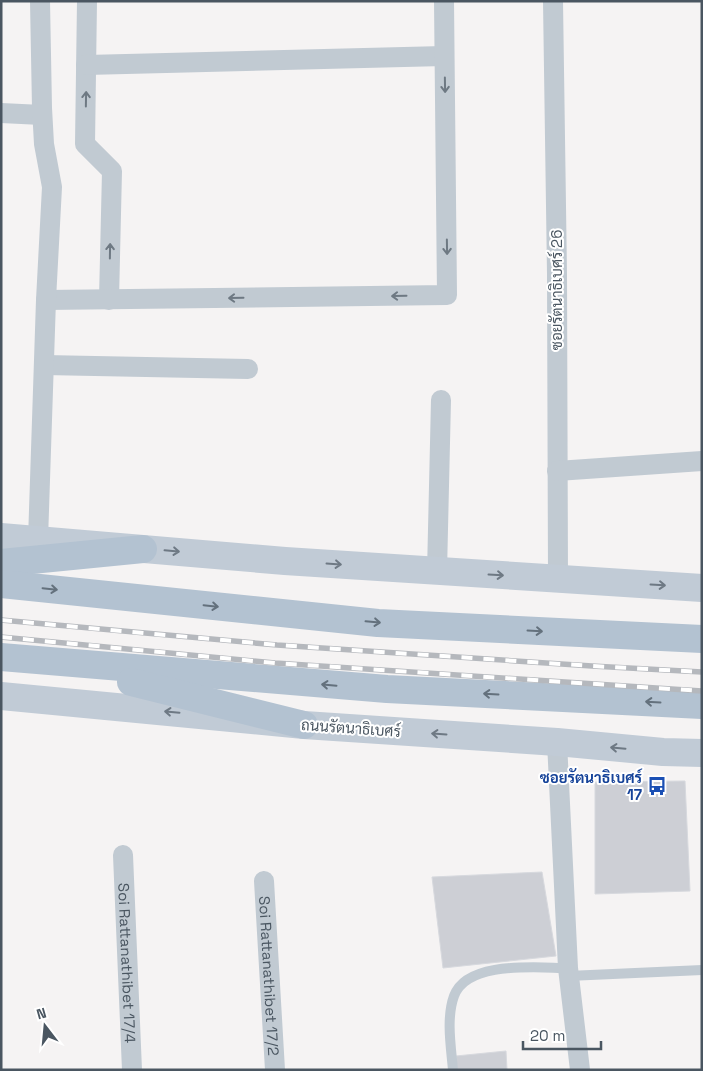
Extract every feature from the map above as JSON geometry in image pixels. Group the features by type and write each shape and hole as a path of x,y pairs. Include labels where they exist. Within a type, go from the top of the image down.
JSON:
{"main road":[{"path":"1,537 437,572 702,588"},
{"path":"1,563 143,549"},
{"path":"1,584 378,623 702,639"},
{"path":"1,657 387,689 702,705"},
{"path":"49,662 304,725"},
{"name":"ถนนรัตนาธิเบศร์","path":"1,696 304,725 557,742 663,752 702,753"}],"street":[{"path":"38,540 46,300 52,187 44,144 42,115 40,1"},
{"path":"87,1 85,144 112,171 109,300"},
{"path":"46,300 447,295 444,1"},
{"name":"ซอยรัตนาธิเบศร์ 26","path":"553,1 557,274 558,579"},
{"path":"86,65 444,56"},
{"path":"1,113 42,115"},
{"path":"44,365 248,369"},
{"path":"437,572 441,400"},
{"path":"557,471 702,461"},
{"path":"557,742 568,972 580,1070"},
{"name":"Soi Rattanathibet 17/4","path":"123,855 132,1070"},
{"name":"Soi Rattanathibet 17/2","path":"264,881 275,1070"}],"lane":[{"path":"453,1070 450,1015 454,995 466,979 488,971 702,970"}],"building":[{"path":"685,781 690,891 595,894 595,782"},
{"path":"542,872 556,956 443,968 432,877"},
{"path":"506,1051 507,1070 457,1070 456,1056"}],"railway":[{"path":"1,620 277,645 702,672"},
{"path":"1,637 275,663 702,691"}],"place":[{"name":"ซอยรัตนาธิเบศร์ 17","path":"657,786"}]}
